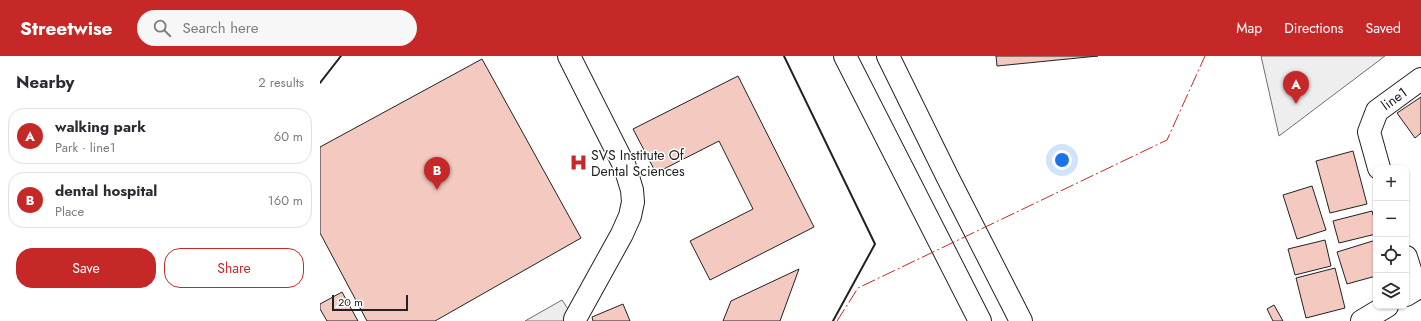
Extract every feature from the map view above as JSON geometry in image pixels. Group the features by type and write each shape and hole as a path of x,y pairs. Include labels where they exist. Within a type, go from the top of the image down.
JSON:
{"main road":[{"path":"569,56 625,167 632,190 633,202 630,216 622,234 575,319"},
{"path":"845,56 976,313"},
{"path":"888,56 1021,321"},
{"name":"line1","path":"1378,165 1369,132 1376,111 1421,79"},
{"path":"1409,268 1416,293"},
{"path":"1362,321 1382,309"}],"shaded area":[{"path":"1261,56 1385,56 1279,136"},
{"path":"562,300 576,321 525,321"}],"building":[{"path":"996,56 1098,56 997,66"},
{"path":"482,59 581,238 435,321 367,321 320,233 320,147"},
{"path":"738,76 814,227 710,280 690,241 753,209 719,141 656,173 633,129"},
{"path":"1421,97 1421,133 1415,138 1397,113"},
{"path":"1353,151 1367,204 1330,213 1316,161"},
{"path":"1312,186 1326,230 1297,239 1283,195"},
{"path":"1372,211 1373,235 1339,243 1333,221"},
{"path":"1325,240 1331,266 1295,275 1288,249"},
{"path":"1373,241 1373,277 1347,284 1337,252"},
{"path":"1335,268 1345,308 1306,318 1296,278"},
{"path":"799,269 780,321 723,321 731,301"},
{"path":"342,292 358,321 327,321 320,309 320,304"},
{"path":"623,304 630,321 593,321 592,317"},
{"path":"1274,305 1283,321 1273,321 1267,309"}],"wall":[{"path":"320,83 341,56"},
{"path":"784,56 875,244 833,321"}],"power":[{"path":"837,321 858,288 1167,140 1205,56"}],"place":[{"name":"walking park","path":"1296,104"},
{"name":"SVS Institute Of Dental Sciences","path":"578,163"},
{"name":"dental hospital","path":"437,190"}]}
